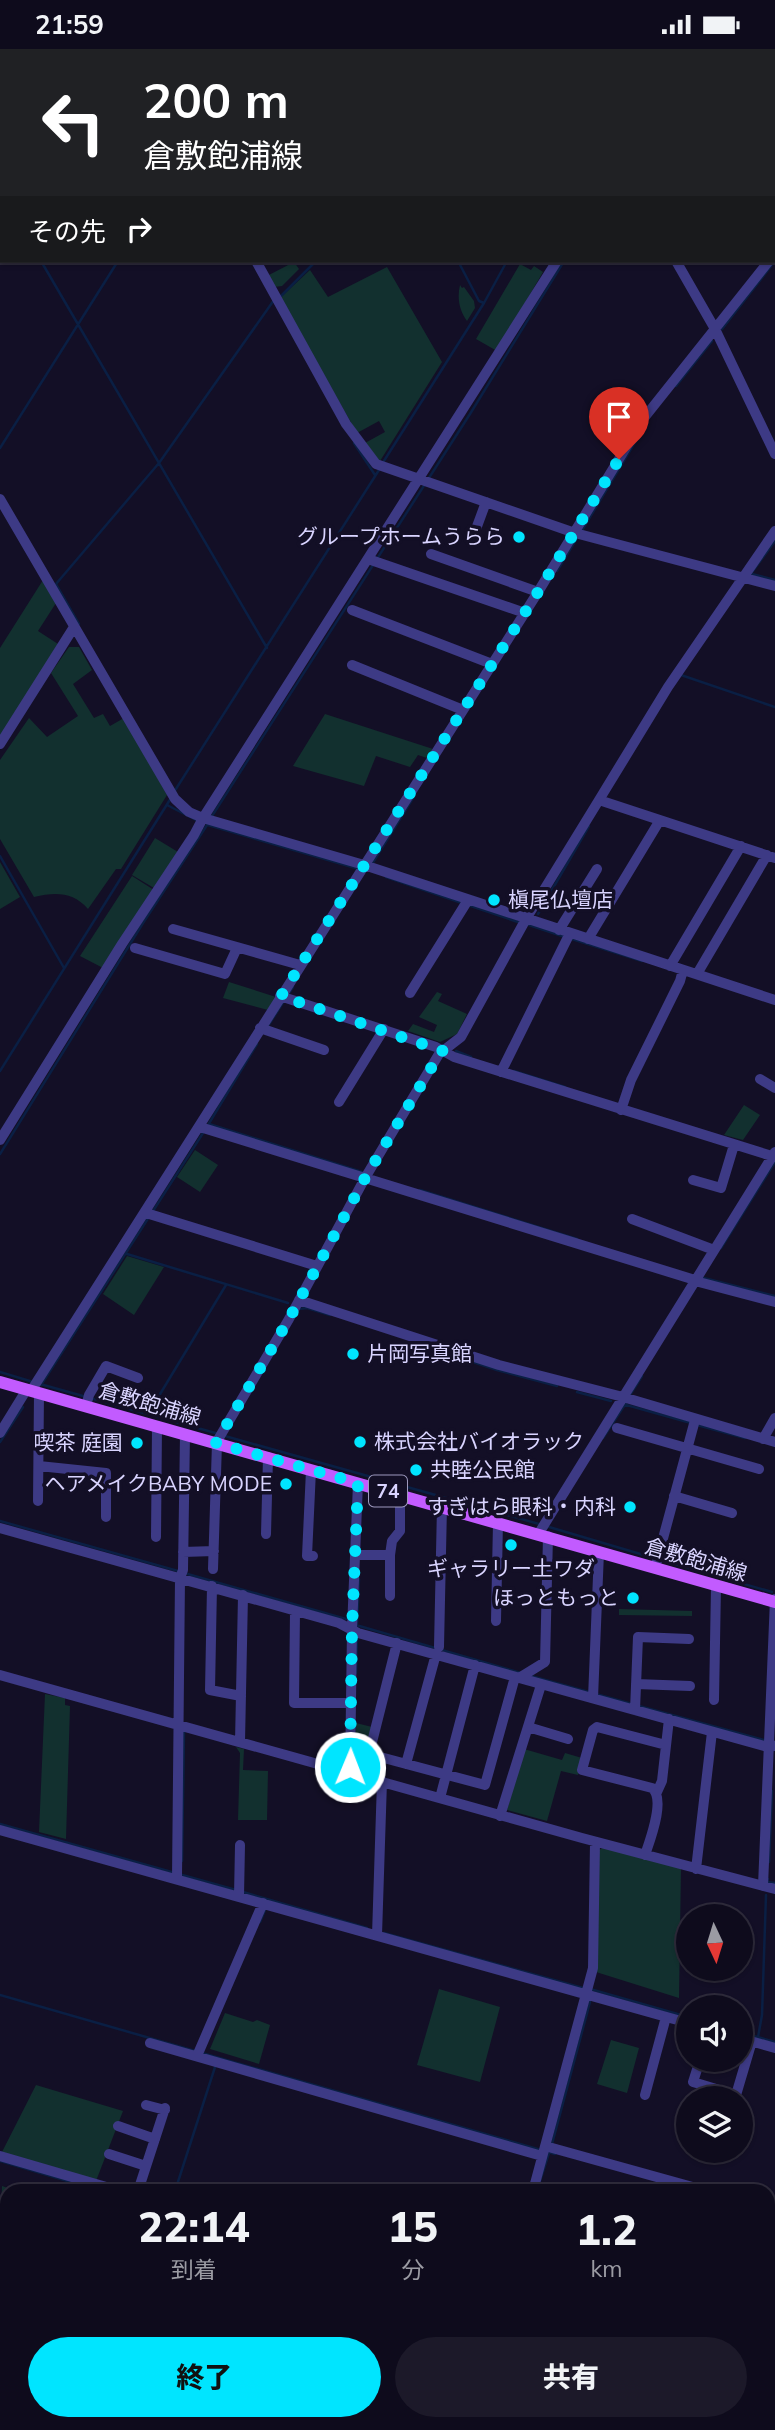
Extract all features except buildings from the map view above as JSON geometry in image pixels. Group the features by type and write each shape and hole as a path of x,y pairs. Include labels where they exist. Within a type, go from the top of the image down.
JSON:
{"main road":[{"name":"倉敷飽浦線","path":"0,1382 87,1400 157,1426 218,1439 311,1470 599,1552 657,1561 716,1585 775,1601"}],"street":[{"path":"257,263 346,423 366,453 381,466 578,534 775,586"},
{"path":"0,1140 122,944 373,561 556,263"},
{"path":"677,263 715,329 775,454"},
{"path":"0,1433 34,1388 149,1214 200,1127 284,997 300,965 538,592 578,534 651,407 767,263"},
{"path":"0,499 172,794 189,812 205,821 365,867 466,903 526,919 566,935 588,939 670,965 682,972 696,974 775,1000"},
{"path":"472,540 486,502"},
{"path":"213,1569 218,1439 439,1055 461,1037 526,919 601,801 668,687 775,531"},
{"path":"431,554 538,592"},
{"path":"373,561 525,613"},
{"path":"352,610 492,664"},
{"path":"0,744 74,628"},
{"path":"352,665 463,710"},
{"path":"601,801 771,857 696,974"},
{"path":"588,939 660,820"},
{"path":"670,965 741,846"},
{"path":"502,1069 597,869"},
{"path":"410,993 466,903"},
{"path":"173,929 300,965"},
{"path":"135,948 225,974 237,948"},
{"path":"622,1106 631,1080 682,972"},
{"path":"284,997 384,1029 454,1057 622,1106 774,1156 623,1397 543,1535 545,1663 522,1676 485,1785 369,1754 397,1643"},
{"path":"263,1029 324,1050"},
{"path":"339,1102 384,1029"},
{"path":"760,1079 775,1088"},
{"path":"200,1127 775,1302"},
{"path":"694,1179 721,1188 734,1145"},
{"path":"149,1214 317,1266"},
{"path":"632,1219 714,1250"},
{"path":"299,1300 499,1365 623,1397 695,1423 775,1442"},
{"path":"87,1400 106,1366 138,1378"},
{"path":"34,1388 39,1466 38,1501"},
{"path":"763,1439 775,1418"},
{"path":"657,1561 695,1423"},
{"path":"156,1537 157,1426"},
{"path":"617,1428 759,1469"},
{"path":"177,1875 185,1434"},
{"path":"266,1534 268,1457"},
{"path":"39,1466 106,1473 106,1517"},
{"path":"311,1470 307,1556 313,1556"},
{"path":"350,1770 358,1483"},
{"path":"390,1596 390,1555 392,1541 400,1531 400,1495"},
{"path":"674,1496 732,1513"},
{"path":"406,1764 438,1650 442,1506"},
{"path":"496,1621 498,1522"},
{"path":"0,1528 182,1574 212,1586 397,1643 438,1650 475,1665 522,1676 541,1685 636,1706 669,1719 764,1747 771,1745"},
{"path":"183,1552 214,1551"},
{"path":"593,1695 599,1552"},
{"path":"358,1555 390,1555"},
{"path":"714,1700 716,1585"},
{"path":"212,1586 210,1690 241,1696"},
{"path":"240,1740 243,1595"},
{"path":"763,1886 775,1601"},
{"path":"295,1611 294,1703 351,1703"},
{"path":"636,1706 638,1637 689,1639"},
{"path":"440,1795 475,1665"},
{"path":"0,1675 501,1812 595,1842 646,1852 775,1889"},
{"path":"636,1684 690,1686"},
{"path":"501,1812 541,1685"},
{"path":"646,1852 659,1801 657,1792 663,1781 669,1719"},
{"path":"528,1727 568,1739"},
{"path":"657,1792 582,1770 593,1730 597,1727 666,1745"},
{"path":"697,1866 712,1732"},
{"path":"378,1932 382,1781"},
{"path":"0,1830 239,1892 263,1903 588,1991 676,2020"},
{"path":"535,2184 594,1961 595,1842"},
{"path":"239,1892 240,1845"},
{"path":"198,2053 263,1903"},
{"path":"645,2095 666,2017"},
{"path":"753,2041 775,2047"},
{"path":"150,2043 198,2053 217,2062 680,2184"},
{"path":"696,2072 693,2082 736,2095 743,2072"},
{"path":"140,2184 165,2109 146,2105"},
{"path":"118,2126 155,2139"},
{"path":"109,2154 146,2165"},
{"path":"0,2156 83,2184"}],"green space":[{"path":"292,263 299,269 282,286 274,287 267,276"},
{"path":"520,264 531,270 534,266 543,272 497,351 476,339"},
{"path":"387,267 442,362 380,461 372,455 365,443 385,432 379,421 357,433 280,298 310,270 328,297"},
{"path":"460,285 474,301 475,308 467,321 459,304"},
{"path":"43,580 56,603 38,631 58,644 0,737 0,648"},
{"path":"69,647 79,647 92,670 73,684 94,718 103,714 110,726 124,718 167,795 121,869 116,869 88,909 70,896 50,894 34,897 0,839 0,760 29,718 47,737 78,716 51,673"},
{"path":"325,714 433,749 427,758 418,755 410,767 376,756 364,786 293,766"},
{"path":"155,838 178,852 154,888 132,875"},
{"path":"0,862 20,897 0,909"},
{"path":"132,876 154,890 103,968 80,956"},
{"path":"229,982 276,997 268,1010 223,998"},
{"path":"437,992 442,994 438,1001 467,1014 457,1034 440,1042 408,1031 413,1024 434,1032 437,1025 419,1017"},
{"path":"744,1105 760,1115 743,1140 724,1135"},
{"path":"195,1150 218,1165 200,1192 177,1177"},
{"path":"127,1256 164,1267 134,1315 103,1294"},
{"path":"619,1609 692,1611 692,1616 619,1615"},
{"path":"45,1694 65,1698 65,1705 70,1706 66,1839 39,1832"},
{"path":"356,1723 372,1727 365,1755 355,1753"},
{"path":"236,1747 244,1749 243,1770 268,1771 267,1820 238,1820 240,1753"},
{"path":"524,1749 562,1760 565,1753 582,1758 578,1775 561,1771 547,1821 507,1810"},
{"path":"604,1847 681,1868 680,1904 676,1904 676,1981 679,1981 679,1995 676,1997 596,1972 599,1850"},
{"path":"439,1989 500,2007 480,2082 417,2065"},
{"path":"225,2013 270,2025 259,2064 210,2049"},
{"path":"611,2040 639,2048 627,2093 597,2084"},
{"path":"36,2085 123,2111 96,2181 2,2152"}],"waterway":[{"path":"42,263 267,648"},
{"path":"0,448 117,263"},
{"path":"281,296 314,263"},
{"path":"459,263 479,301 484,303"},
{"path":"382,464 484,303 506,263"},
{"path":"212,816 470,414 563,263"},
{"path":"722,329 773,263"},
{"path":"79,624 56,584 159,463 274,300"},
{"path":"676,386 712,341"},
{"path":"581,532 637,439"},
{"path":"354,443 375,475"},
{"path":"174,792 379,470"},
{"path":"557,571 577,538"},
{"path":"750,575 775,541"},
{"path":"752,574 775,580"},
{"path":"681,675 775,707"},
{"path":"0,1071 171,798"},
{"path":"372,864 413,798"},
{"path":"167,805 198,821"},
{"path":"0,1154 209,822"},
{"path":"208,825 359,869"},
{"path":"538,914 589,826"},
{"path":"0,856 64,968"},
{"path":"386,877 462,903"},
{"path":"468,905 518,922"},
{"path":"526,924 565,937"},
{"path":"572,939 642,961"},
{"path":"268,1026 293,987"},
{"path":"208,1125 257,1044"},
{"path":"456,1051 471,1057"},
{"path":"514,1071 565,1087"},
{"path":"209,1124 362,1172"},
{"path":"153,1211 203,1133"},
{"path":"721,1248 775,1162"},
{"path":"420,1190 577,1239"},
{"path":"41,1385 149,1217"},
{"path":"127,1254 288,1303"},
{"path":"700,1277 775,1296"},
{"path":"148,1414 226,1285"},
{"path":"299,1309 307,1308 330,1315"},
{"path":"413,1342 497,1370 557,1386"},
{"path":"0,1372 33,1382"},
{"path":"630,1395 642,1376"},
{"path":"40,1384 219,1434"},
{"path":"577,1392 611,1401"},
{"path":"603,1438 626,1403"},
{"path":"623,1404 691,1423"},
{"path":"0,1442 23,1407"},
{"path":"697,1425 745,1438"},
{"path":"225,1436 539,1524"},
{"path":"0,1521 178,1571"},
{"path":"549,1527 654,1558"},
{"path":"661,1560 772,1592"},
{"path":"184,1573 346,1619"},
{"path":"357,1625 359,1579"},
{"path":"356,1625 521,1673"},
{"path":"356,1673 357,1639"},
{"path":"531,1676 632,1704"},
{"path":"639,1706 764,1740"},
{"path":"182,1861 184,1732"},
{"path":"769,1862 772,1791"},
{"path":"0,1824 236,1890"},
{"path":"768,1879 767,1882 775,1883"},
{"path":"243,1892 367,1928"},
{"path":"758,2037 762,2015 766,1895"},
{"path":"260,1922 265,1910"},
{"path":"384,1933 583,1988"},
{"path":"590,1989 676,2014"},
{"path":"0,1995 195,2051"},
{"path":"552,2144 590,2002"},
{"path":"753,2036 775,2042"},
{"path":"202,2053 555,2154"},
{"path":"177,2184 216,2064"},
{"path":"539,2184 549,2153"},
{"path":"0,2161 77,2184"}],"place":[{"name":"グループホームうらら","path":"519,537"},
{"name":"槇尾仏壇店","path":"494,900"},
{"name":"片岡写真館","path":"353,1354"},
{"name":"株式会社バイオラック","path":"360,1442"},
{"name":"喫茶 庭園","path":"137,1443"},
{"name":"共睦公民館","path":"416,1470"},
{"name":"ヘアメイクBABY MODE","path":"286,1484"},
{"name":"すぎはら眼科・内科","path":"630,1507"},
{"name":"ギャラリー土ワダ","path":"511,1545"},
{"name":"ほっともっと","path":"633,1598"}],"route":[{"path":"350,1767 358,1483 216,1443 289,1319 365,1178 443,1051 281,996 538,592 619,459"}]}
